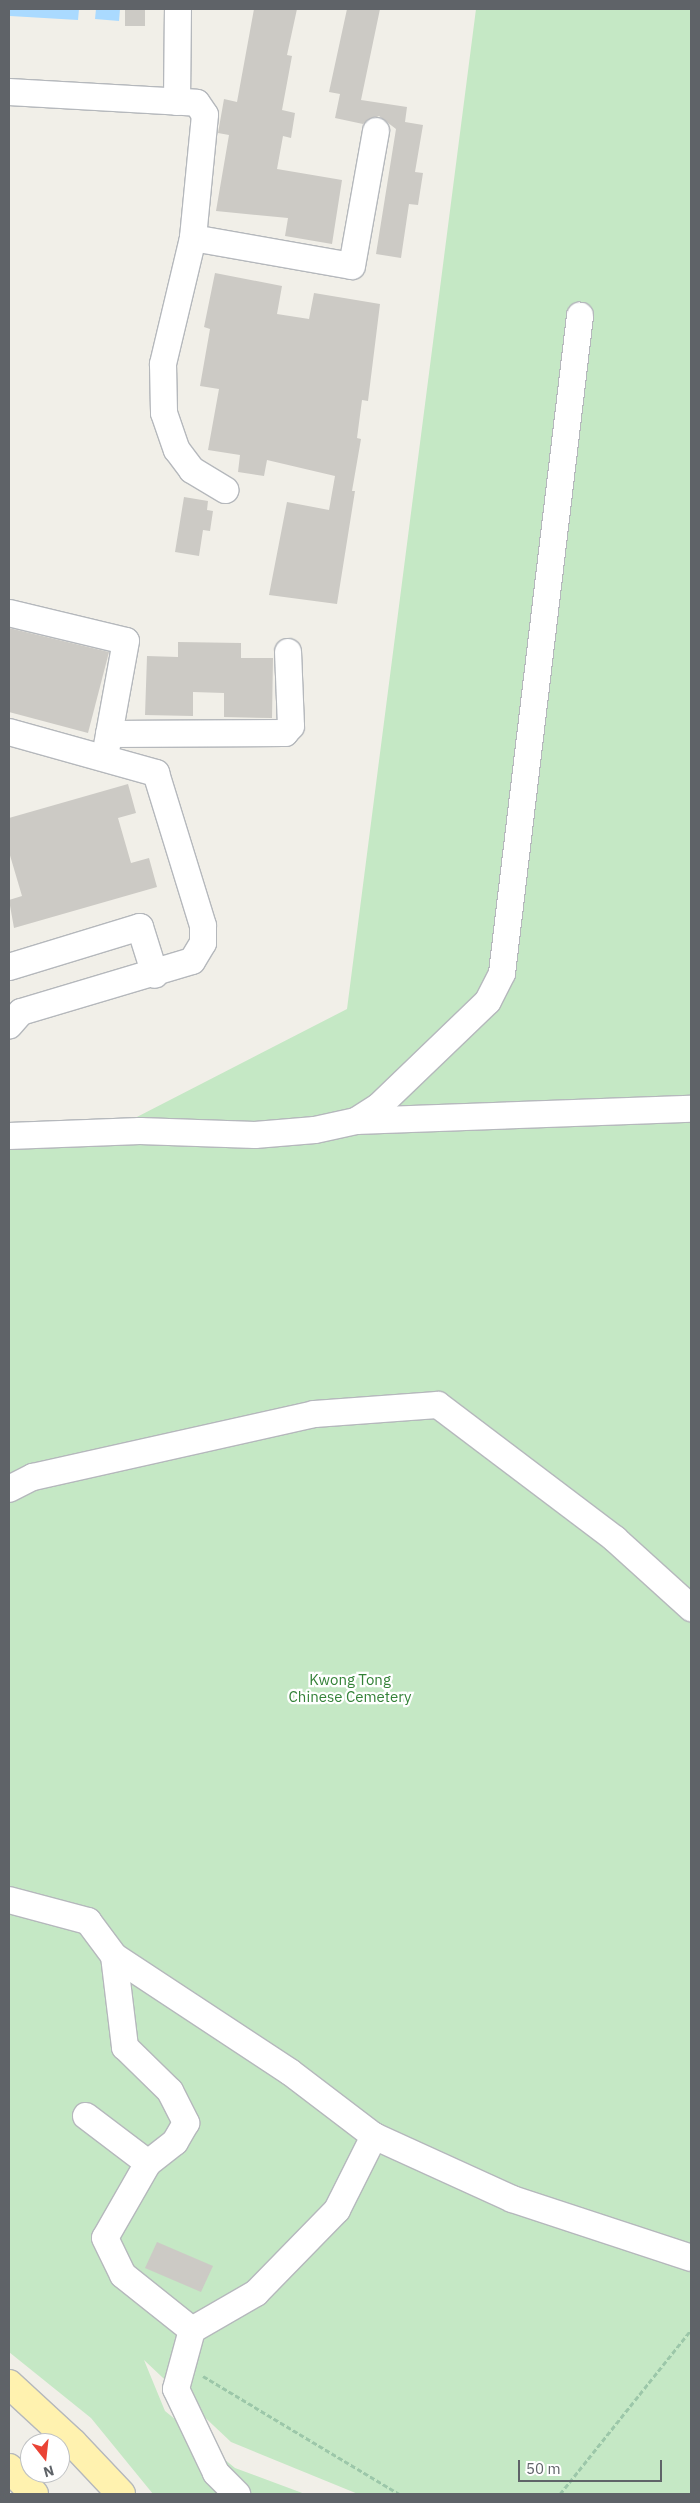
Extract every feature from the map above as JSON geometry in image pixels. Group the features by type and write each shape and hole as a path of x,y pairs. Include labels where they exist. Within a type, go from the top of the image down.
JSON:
{"main road":[{"path":"9,2384 73,2443 121,2494"},
{"path":"9,2468 34,2494"}],"lane":[{"path":"176,102 178,9"},
{"path":"9,92 197,103 205,115 193,238 163,364 164,413 177,450 192,470 225,490"},
{"path":"193,238 352,266 376,132"},
{"path":"356,1121 379,1106 488,1001 502,973 580,316"},
{"path":"9,613 126,641 107,745"},
{"path":"9,732 107,745 285,733 291,726 288,652"},
{"path":"9,1026 21,1012 155,975 192,961 203,943 203,926 156,773 107,745"},
{"path":"9,966 140,927 155,975"},
{"path":"9,1136 140,1131 255,1135 315,1130 356,1121 691,1109"},
{"path":"9,1489 33,1477 314,1414 438,1405 615,1540 691,1608"},
{"path":"9,1900 88,1921 114,1956 290,2072 374,2136 512,2199 691,2258"},
{"path":"114,1956 125,2047 170,2091 186,2123 174,2142 148,2164 105,2238 122,2275 192,2330"},
{"path":"86,2116 148,2164"},
{"path":"237,2494 216,2473 176,2389 185,2366 192,2330 256,2293 337,2210 374,2136"}],"path":[{"path":"560,2494 691,2330"},
{"path":"185,2366 399,2494"}],"green space":[{"name":"Kwong Tong Chinese Cemetery","path":"476,9 691,9 691,2494 358,2494 231,2442 144,2360 165,2411 235,2468 305,2494 153,2494 91,2418 9,2352 9,1144 133,1119 347,1009"}],"water":[{"path":"10,9 79,9 78,20 10,16"},
{"path":"96,9 120,9 119,21 95,19"}],"building":[{"path":"125,9 145,9 145,26 125,26"},
{"path":"254,9 297,9 287,55 292,56 282,110 295,113 291,138 283,136 277,169 342,180 332,244 285,236 288,218 216,211 229,135 218,133 224,99 237,102"},
{"path":"347,9 380,9 361,100 407,107 405,122 423,125 415,172 423,173 418,205 409,204 401,258 376,254 396,129 379,116 363,124 335,118 340,94 329,92"},
{"path":"215,273 282,286 277,314 309,319 314,293 380,304 368,401 362,400 357,438 361,439 352,491 355,491 337,604 269,595 287,502 329,510 335,476 267,460 264,476 238,472 240,455 208,450 219,389 200,386 210,329 204,327"},
{"path":"184,497 208,501 207,510 213,511 210,531 203,530 199,556 175,552"},
{"path":"9,628 109,652 88,733 9,712"},
{"path":"178,642 241,643 241,658 273,658 272,718 224,717 224,693 193,692 193,716 145,715 147,656 178,657"},
{"path":"128,784 136,813 118,818 131,863 149,858 157,887 14,928 9,900 22,896 9,852 9,818"},
{"path":"157,2242 213,2266 201,2292 145,2268"}]}
